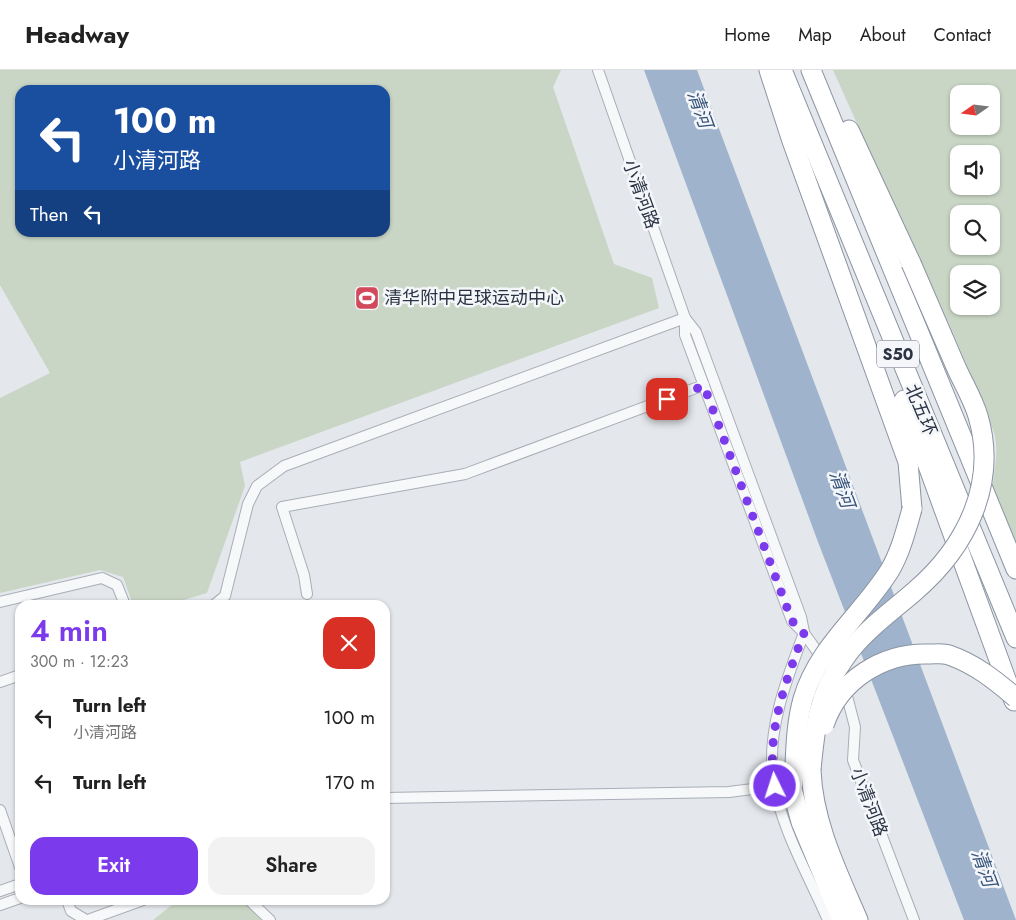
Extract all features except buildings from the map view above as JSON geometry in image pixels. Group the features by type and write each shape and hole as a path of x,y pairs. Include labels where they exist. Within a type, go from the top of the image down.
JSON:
{"highway":[{"path":"769,70 792,141 908,462 912,509 904,540 890,570 834,639 817,667 803,698 797,731 792,789 801,822 842,920"},
{"name":"北五环","path":"782,70 838,210 1016,638"},
{"name":"北五环","path":"811,70 1016,569"},
{"path":"821,70 911,263 978,416 984,457 982,482 975,512 960,542 940,568 866,634 844,657 828,684 816,718 811,785 824,843 858,920"},
{"path":"838,210 946,518 1016,707"},
{"path":"811,770 824,722 837,699 859,675 886,659 913,653 947,655 981,670 1016,698"}],"street":[{"name":"小清河路","path":"598,70 686,318 696,332 801,617 804,633"},
{"name":"小清河路","path":"686,318 685,335 792,621 804,633 847,696 855,728 853,760 914,920"},
{"path":"220,600 225,596 248,504 257,486 284,466 686,318"},
{"path":"307,594 304,575 282,507 465,474 704,386"},
{"path":"0,602 102,578 117,585 123,600"},
{"path":"804,633 786,681 776,723 773,753 775,786 784,820 828,920"},
{"path":"0,682 15,678"},
{"path":"390,798 729,792 775,786"},
{"path":"0,810 15,853"},
{"path":"0,891 15,886"},
{"path":"0,905 15,900"},
{"path":"69,905 71,911 87,920 129,905"},
{"path":"254,905 270,920"}],"green space":[{"path":"0,70 561,70 553,87 614,264 652,278 659,308 240,462 245,486 207,593 184,600 131,600 123,577 100,570 0,593 0,398 50,373 0,285"},
{"path":"833,70 1016,70 1016,545 999,511 993,493 996,446 993,430 936,294"},
{"path":"172,905 248,905 262,920 153,920"}],"water":[{"name":"清河","path":"644,70 697,70 1016,920 964,920 818,542"}],"place":[{"name":"清华附中足球运动中心","path":"367,298"}],"route":[{"path":"667,399 704,386 792,621 804,633 786,681 776,723 773,753 775,786"}]}
